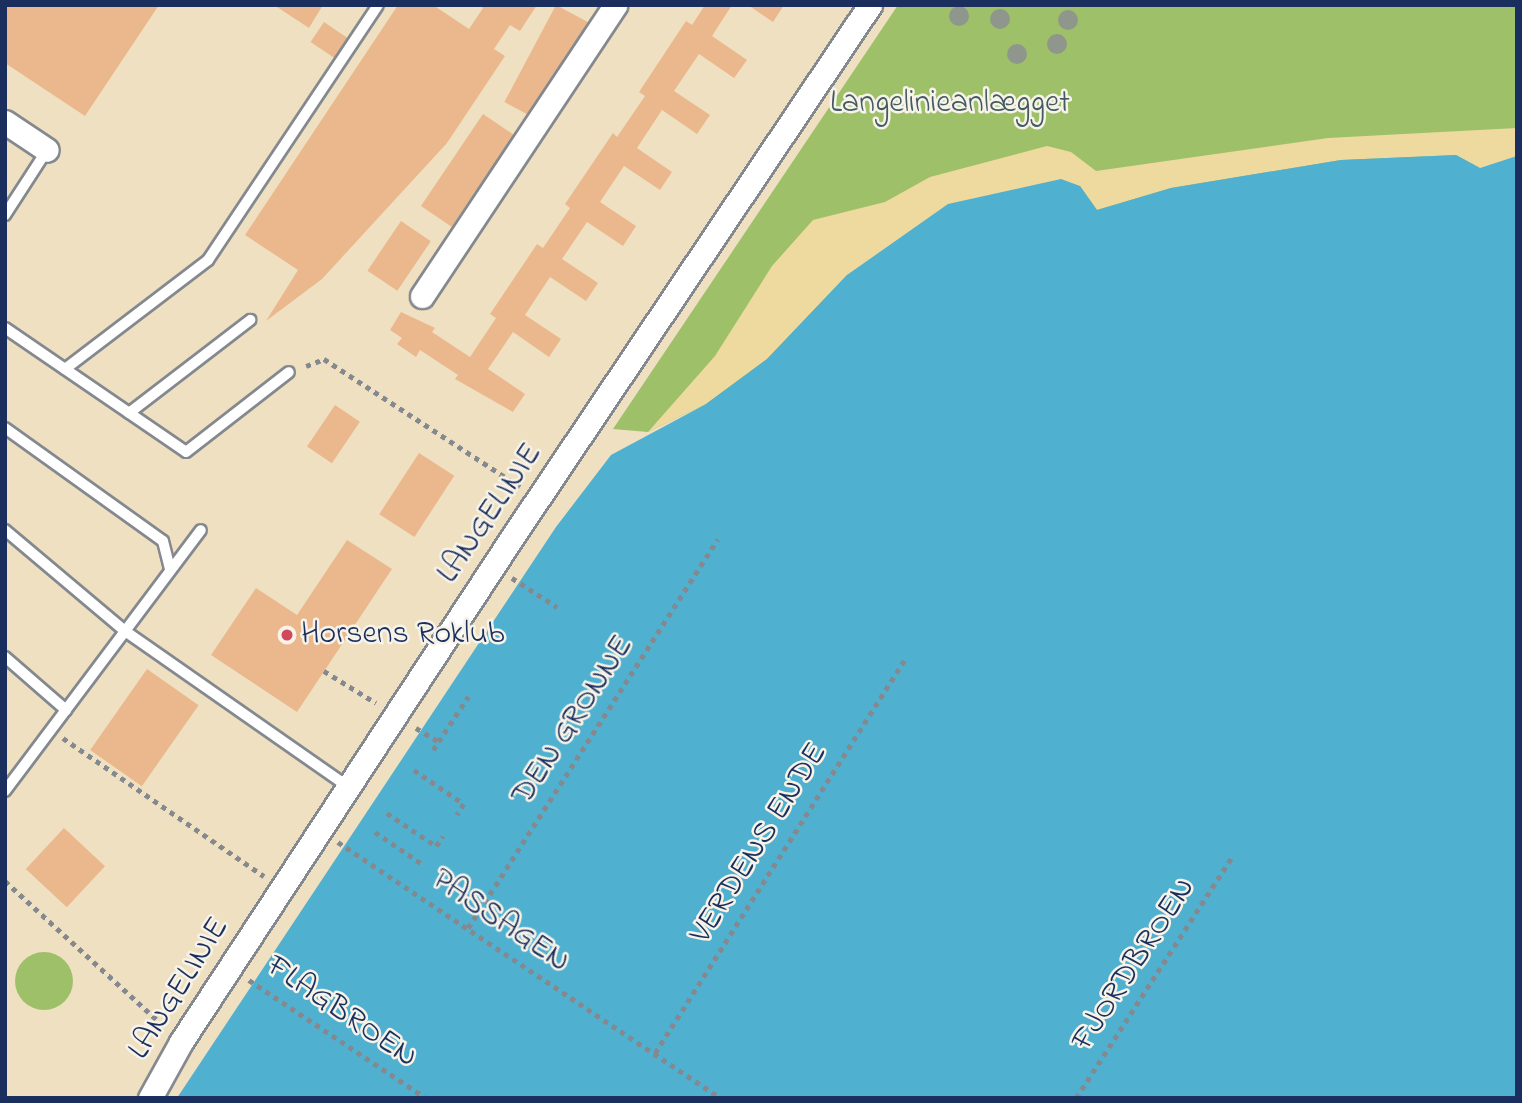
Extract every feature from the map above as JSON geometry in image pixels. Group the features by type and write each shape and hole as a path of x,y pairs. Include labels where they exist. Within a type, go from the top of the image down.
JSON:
{"street":[{"path":"422,296 615,5"},
{"name":"LANGELINIE","path":"150,1098 181,1042 538,499 870,5"},
{"path":"5,122 47,150"}],"lane":[{"path":"65,369 208,260 378,5"},
{"path":"5,215 47,150"},
{"path":"129,413 250,320"},
{"path":"5,328 186,452 289,372"},
{"path":"5,428 163,541 170,570"},
{"path":"5,530 125,631 349,787"},
{"path":"5,791 201,530"},
{"path":"5,657 66,710"}],"path":[{"path":"289,372 324,359 538,499"},
{"name":"DEN GRONNE","path":"468,928 718,539"},
{"path":"511,578 557,607"},
{"name":"VERDENS ENDE","path":"655,1053 904,660"},
{"path":"324,671 396,716"},
{"path":"433,750 468,697"},
{"path":"51,730 282,888"},
{"path":"414,770 464,804 457,815"},
{"path":"387,813 436,846 443,836"},
{"name":"PASSAGEN","path":"320,830 721,1098"},
{"path":"375,832 424,865"},
{"name":"FJORDBROEN","path":"1076,1098 1232,857"},
{"path":"5,881 181,1042"},
{"name":"FLAGBROEN","path":"230,967 426,1098"}],"green space":[{"name":"Langelinieanlægget","path":"898,5 1517,5 1517,156 706,404 648,432 613,429"},
{"path":"44,952 60,957 68,965 73,981 68,997 60,1005 44,1010 28,1005 20,997 15,981 20,965 28,957"}],"sand":[{"path":"1517,128 1517,156 1480,168 1456,155 1341,160 1171,188 1097,210 1080,186 847,275 767,359 706,404 648,432 715,356 772,266 813,220 885,202 930,177 1047,146 1071,152 1096,171 1328,138"}],"water":[{"path":"1456,155 1480,168 1517,156 1517,1098 177,1098 556,527 611,455 706,404 767,359 847,275 948,204 1061,179 1080,186 1097,210 1171,188 1341,160"}],"building":[{"path":"5,5 159,5 85,116 5,63"},
{"path":"274,5 323,5 309,28"},
{"path":"398,5 433,5 469,29 483,8 478,5 537,5 520,31 510,25 494,49 505,56 447,143 322,279 266,321 298,270 245,235"},
{"path":"556,5 588,22 536,119 504,102"},
{"path":"705,5 732,5 712,36 747,60 734,78 699,54 674,91 710,115 697,134 662,110 637,148 672,172 660,190 624,166 600,202 636,226 623,246 587,222 562,259 598,283 586,301 550,277 525,315 561,339 549,357 513,332 488,369 525,394 513,412 455,379 458,375 420,350 416,357 397,344 402,338 390,330 401,312 435,328 432,332 470,357 496,318 490,314 537,244 543,248 570,208 565,204 613,133 617,137 645,96 639,92 686,21 692,25"},
{"path":"748,5 784,5 773,22"},
{"path":"324,22 351,40 337,60 311,42"},
{"path":"483,114 514,135 452,227 421,206"},
{"path":"401,221 431,241 397,291 367,271"},
{"path":"335,405 360,422 332,463 307,446"},
{"path":"419,453 454,476 414,537 379,514"},
{"name":"Horsens Roklub","path":"347,540 392,569 297,712 211,655 256,588 297,615"},
{"path":"147,669 199,705 142,786 90,750"},
{"path":"64,828 105,866 67,907 26,869"}],"place":[{"name":"Horsens Roklub","path":"287,635"}]}
